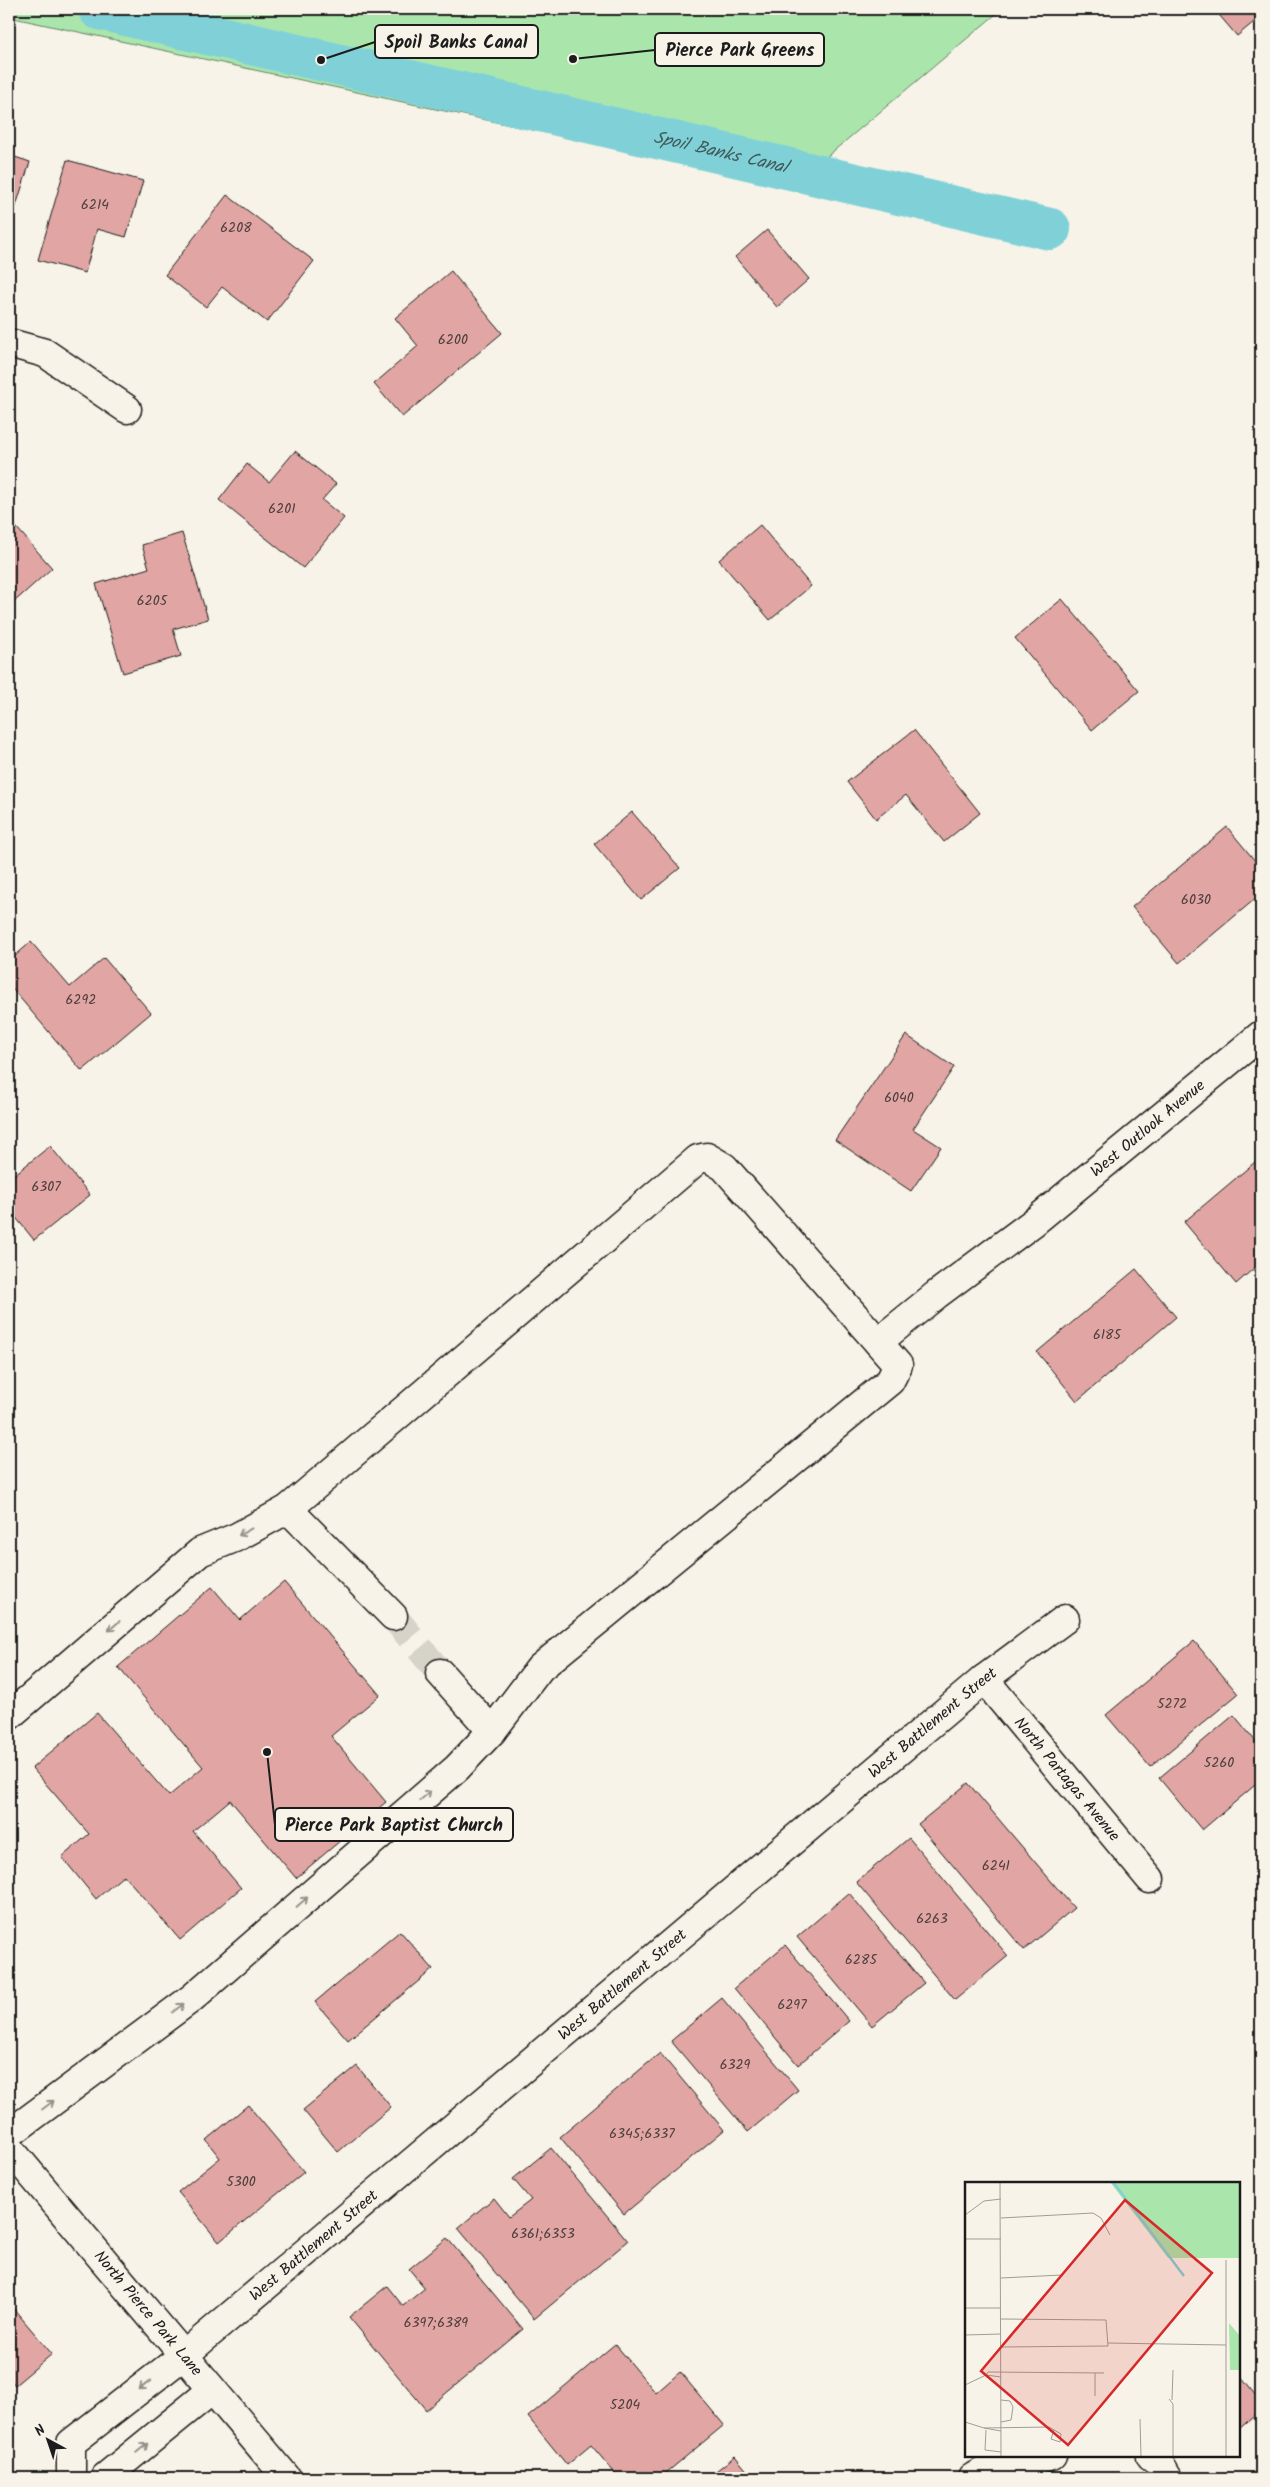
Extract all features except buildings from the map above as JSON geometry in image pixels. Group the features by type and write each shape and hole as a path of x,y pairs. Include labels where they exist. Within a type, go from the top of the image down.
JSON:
{"street":[{"path":"9,342 46,354 127,409"},
{"name":"West Outlook Avenue","path":"878,1342 936,1295 1034,1222 1261,1035"},
{"path":"9,1716 200,1552 237,1537 288,1509 698,1159 707,1157 724,1167 898,1365 890,1381 540,1668 492,1731 457,1768 192,1998 9,2134"},
{"path":"288,1509 393,1616"},
{"name":"West Battlement Street","path":"71,2478 71,2442 184,2355 984,1679 1064,1618"},
{"path":"440,1673 492,1731"},
{"name":"North Partagas Avenue","path":"984,1679 1150,1879"},
{"name":"North Pierce Park Lane","path":"9,2148 287,2478"},
{"path":"104,2478 212,2390"},
{"path":"1152,2457 1158,2461 1168,2478"},
{"path":"972,2478 981,2472 1043,2465"}],"green space":[{"path":"9,9 1002,9 792,186 9,17"}],"waterway":[{"name":"Spoil Banks Canal","path":"99,9 1050,229"}],"tunnel":[{"path":"393,1616 440,1673"}],"place":[{"name":"Pierce Park Greens","path":"573,59"},
{"name":"Spoil Banks Canal","path":"321,60"},
{"name":"Pierce Park Baptist Church","path":"267,1752"}]}
